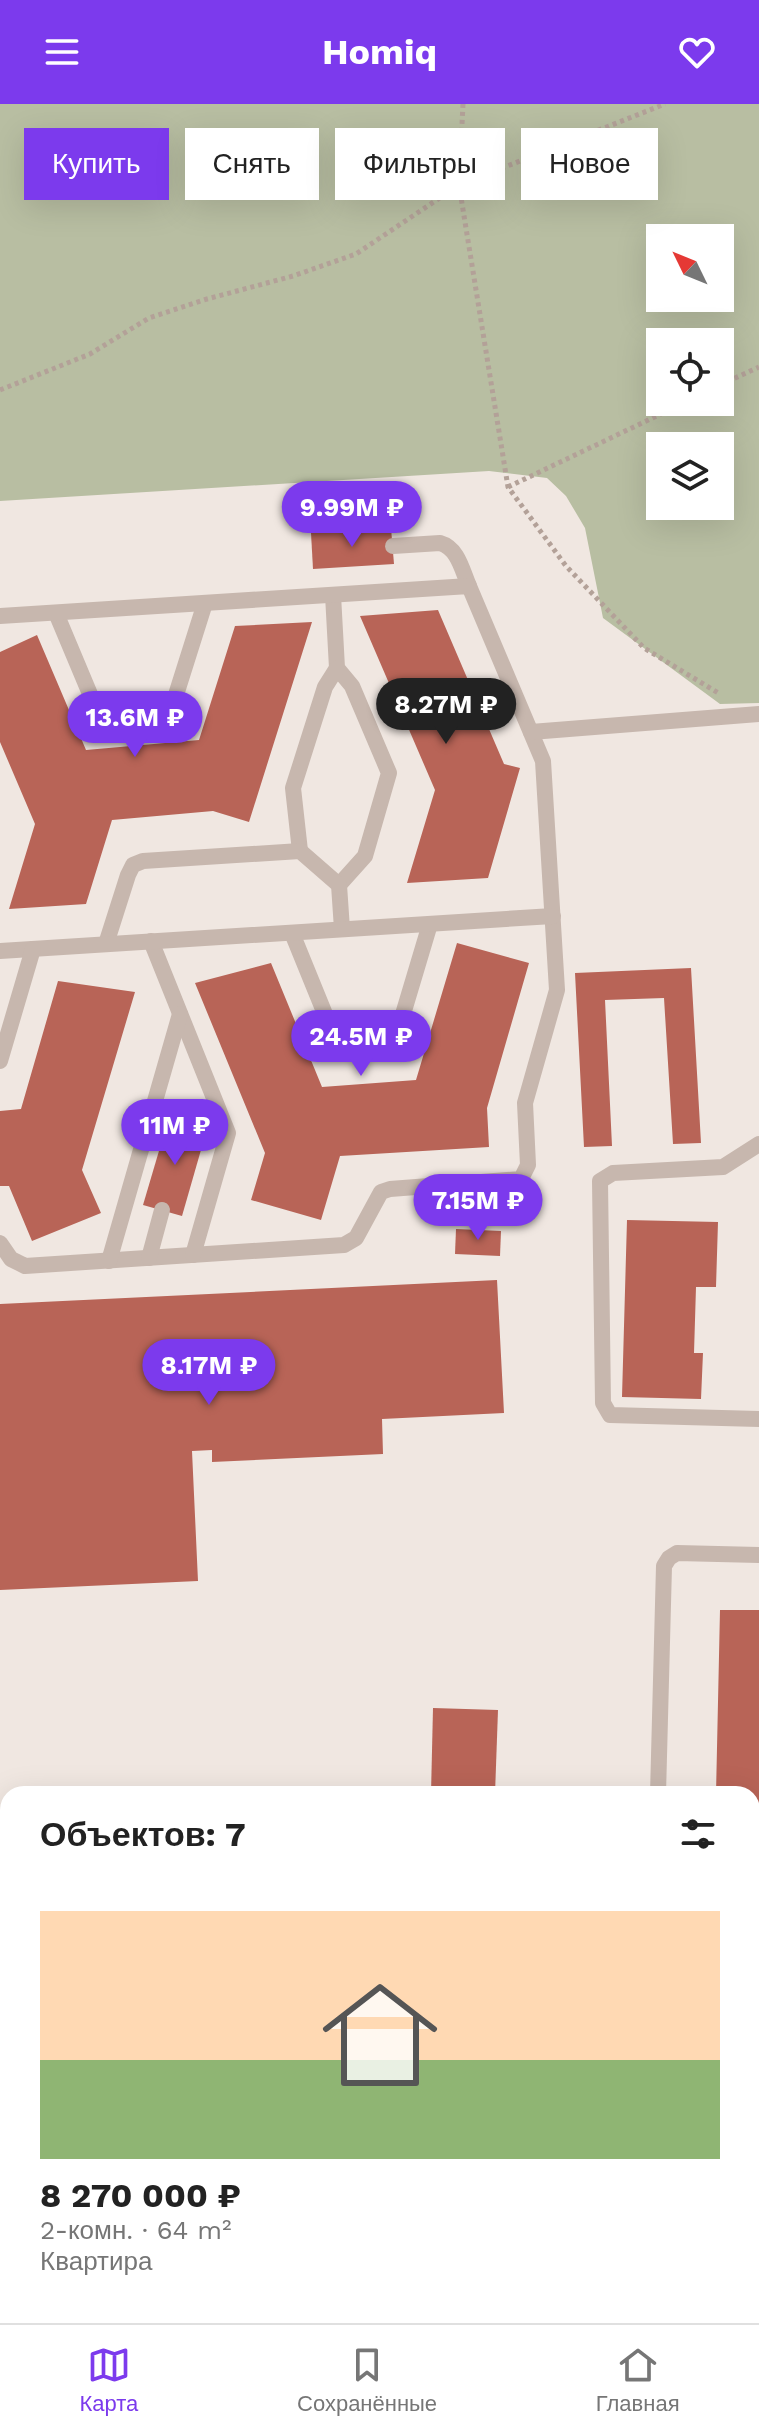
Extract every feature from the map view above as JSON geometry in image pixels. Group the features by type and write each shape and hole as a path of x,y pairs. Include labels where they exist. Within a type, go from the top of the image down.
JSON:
{"lane":[{"path":"0,1243 11,1259 25,1266 344,1245 356,1238 381,1192 514,1181 525,1175 528,1165 525,1103 557,990 543,761 453,549 440,543 393,546"},
{"path":"0,616 469,586"},
{"path":"333,595 337,668 325,687 293,788 300,851 339,885 342,929"},
{"path":"56,613 95,706 108,713 170,705 175,698 205,603"},
{"path":"337,668 352,686 389,773 365,856 339,885"},
{"path":"531,732 756,714"},
{"path":"106,944 133,865 143,861 300,851"},
{"path":"0,951 553,916"},
{"path":"292,933 338,1046 350,1054 391,1048 430,924"},
{"path":"151,941 228,1133 193,1255"},
{"path":"0,1061 33,949"},
{"path":"109,1261 180,1014"},
{"path":"759,1144 723,1167 613,1173 600,1181 603,1403 610,1415 759,1419"},
{"path":"149,1258 162,1210"},
{"path":"658,1786 664,1566 677,1553 759,1555"}],"path":[{"path":"462,128 463,104"},
{"path":"505,167 665,104"},
{"path":"0,390 90,354 149,318 293,276 356,254 437,200"},
{"path":"461,200 508,487 566,566 644,648 756,714"},
{"path":"734,379 759,367"},
{"path":"508,487 657,416"}],"green space":[{"path":"0,104 759,104 759,703 720,704 603,618 585,528 566,496 547,478 489,471 0,501"}],"building":[{"path":"391,528 394,564 313,569 311,533"},
{"path":"438,610 504,764 520,768 488,878 407,883 435,790 360,616"},
{"path":"312,622 249,822 213,811 112,820 86,904 9,909 35,824 0,742 0,652 37,635 86,750 199,740 235,626"},
{"path":"457,943 529,963 487,1108 489,1147 340,1156 321,1220 251,1200 265,1153 195,983 271,963 322,1087 416,1080"},
{"path":"691,968 701,1143 673,1144 664,998 605,1000 612,1146 584,1147 575,973"},
{"path":"58,981 135,992 82,1170 101,1213 32,1241 9,1186 0,1186 0,1111 21,1109"},
{"path":"169,1117 207,1129 182,1216 143,1205"},
{"path":"627,1220 718,1222 716,1287 696,1287 694,1353 703,1353 701,1399 622,1397"},
{"path":"456,1229 501,1231 500,1256 455,1254"},
{"path":"497,1280 504,1413 382,1419 383,1454 212,1462 212,1450 192,1451 198,1581 0,1590 0,1304"},
{"path":"720,1610 759,1610 759,1786 716,1786"},
{"path":"433,1708 498,1710 495,1786 431,1786"}]}
